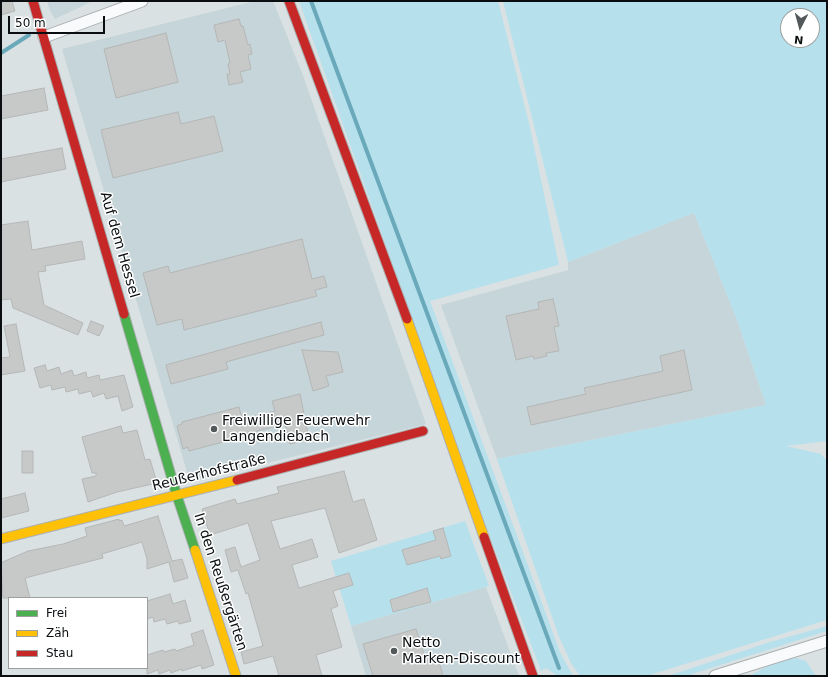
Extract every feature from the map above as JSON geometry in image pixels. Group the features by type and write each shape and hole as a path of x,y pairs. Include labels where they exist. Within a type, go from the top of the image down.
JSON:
{"street":[{"name":"Auf dem Hessel","path":"33,1 177,496"},
{"path":"44,37 142,1"},
{"path":"289,1 380,242 533,676"},
{"name":"Reußerhofstraße","path":"1,539 177,496 423,431"},
{"name":"In den Reußergärten","path":"177,496 236,676"},
{"path":"715,676 827,641"},
{"path":"727,676 750,665"}],"shaded area":[{"path":"47,1 93,1 55,19 50,11"},
{"path":"255,1 273,1 302,73 426,424 190,482 62,49"},
{"path":"299,1 498,1 529,123 559,265 430,301 560,652 573,676 558,676 546,668 541,671 484,521"},
{"path":"503,1 827,1 827,441 786,446 821,454 827,461 827,620 646,676 580,676 571,663 559,637 497,459 766,405 737,320 694,213 568,262"},
{"path":"694,213 737,320 766,405 497,459 441,305 568,270 568,262"},
{"path":"465,521 489,586 351,626 331,561"},
{"path":"486,587 519,676 366,676 351,626"},
{"path":"827,626 827,631 686,676 668,676 770,642"},
{"path":"796,658 806,661 816,676 750,676 783,660"}],"building":[{"path":"1,1 12,1 15,11 1,15"},
{"path":"239,19 241,26 243,26 248,45 250,44 252,54 248,55 251,69 240,72 243,82 229,85 227,74 230,74 228,64 230,63 225,40 218,42 214,25"},
{"path":"166,33 178,82 116,98 104,49"},
{"path":"44,88 48,110 1,119 1,96"},
{"path":"178,112 181,124 214,116 223,151 113,178 101,130"},
{"path":"62,148 66,169 1,182 1,159"},
{"path":"28,221 32,250 82,241 85,259 45,266 46,271 38,272 44,305 83,323 78,335 13,308 11,299 1,300 1,225"},
{"path":"302,239 312,279 324,276 327,287 315,290 317,296 184,330 182,319 157,325 143,273 168,266 170,273"},
{"path":"553,299 559,326 554,327 559,351 546,353 547,356 534,359 533,356 516,360 506,316 539,309 538,302"},
{"path":"91,321 104,326 99,336 87,331"},
{"path":"321,322 324,335 226,362 228,369 171,384 166,365"},
{"path":"16,324 25,371 1,375 1,358 10,357 4,326"},
{"path":"302,350 338,352 343,372 326,376 329,386 313,391"},
{"path":"684,350 692,390 531,425 527,407 586,394 584,388 663,371 660,356"},
{"path":"45,365 47,371 59,367 61,374 72,370 74,376 86,372 87,378 99,375 100,380 124,375 133,407 122,411 118,396 106,399 104,393 93,397 91,391 79,394 78,389 66,392 65,387 52,390 51,385 40,388 34,368"},
{"path":"300,394 309,439 290,444 285,424 189,451 188,447 183,449 177,426 182,424 182,422 239,407 242,419 275,411 272,401"},
{"path":"121,426 123,433 137,430 145,460 150,459 157,483 117,492 88,502 82,479 96,476 96,473 92,473 82,437"},
{"path":"22,451 33,451 33,473 22,473"},
{"path":"344,471 353,502 364,499 377,540 339,553 325,508 271,521 280,549 312,539 318,557 292,565 299,588 349,573 353,585 333,591 338,606 331,609 342,647 316,655 322,676 279,676 273,656 244,664 241,652 263,646 248,593 246,594 238,570 231,572 225,550 235,547 241,567 260,560 248,523 210,535 202,509 235,499 237,504 279,493 277,487"},
{"path":"25,493 29,511 1,518 1,499"},
{"path":"158,516 172,561 182,559 188,578 174,582 169,562 147,569 147,559 142,542 102,554 103,558 25,578 30,597 3,598 1,563 28,551 63,544 87,536 85,528 119,519 119,521 122,520 124,526"},
{"path":"443,528 451,556 441,559 440,556 407,565 402,550 436,540 433,531"},
{"path":"427,588 431,602 393,612 390,600"},
{"path":"170,594 173,604 185,600 191,621 179,624 178,621 167,624 165,619 154,622 153,617 148,619 148,601"},
{"name":"Netto Marken-Discount","path":"416,629 426,661 438,658 443,676 373,676 363,644"},
{"path":"203,630 214,665 202,669 201,665 171,673 170,670 159,674 158,670 147,674 148,655 163,650 164,652 175,649 176,651 194,645 191,634"}],"waterway":[{"path":"311,1 559,668"},
{"path":"1,53 29,35"}],"traffic: fast":[{"path":"124,314 177,496 195,550"}],"traffic: slow":[{"path":"407,319 484,537"},
{"path":"1,539 237,480"},
{"path":"195,550 236,676"}],"traffic: jam":[{"path":"33,1 124,314"},
{"path":"289,1 407,319"},
{"path":"237,480 423,431"},
{"path":"484,537 533,676"}],"place":[{"name":"Freiwillige Feuerwehr Langendiebach","path":"214,429"},
{"name":"Netto Marken-Discount","path":"394,651"}]}
